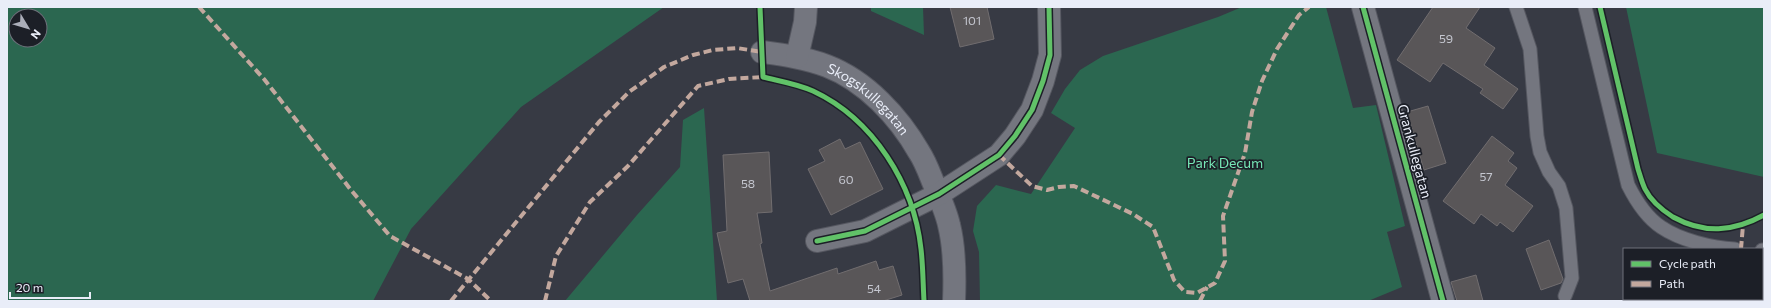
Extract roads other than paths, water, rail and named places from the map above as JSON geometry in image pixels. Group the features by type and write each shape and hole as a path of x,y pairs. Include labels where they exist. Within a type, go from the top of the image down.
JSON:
{"street":[{"path":"797,56 805,22 806,7"},
{"path":"817,241 865,231 938,194 999,155 1016,136 1032,110 1043,81 1050,55 1050,7"},
{"name":"Grankullegatan","path":"1363,7 1443,301"},
{"name":"Skogskullegatan","path":"762,52 797,56 828,66 847,76 868,92 899,122 920,152 938,194 949,225 955,275 954,301"}],"lane":[{"path":"1516,7 1530,49 1536,136 1540,152 1549,172 1559,186 1566,208 1572,278 1565,296"},
{"path":"1585,7 1628,185 1637,203 1661,227 1675,234 1701,244 1728,248"}],"park label":[{"name":"Park Decum","path":"1225,162"}]}
